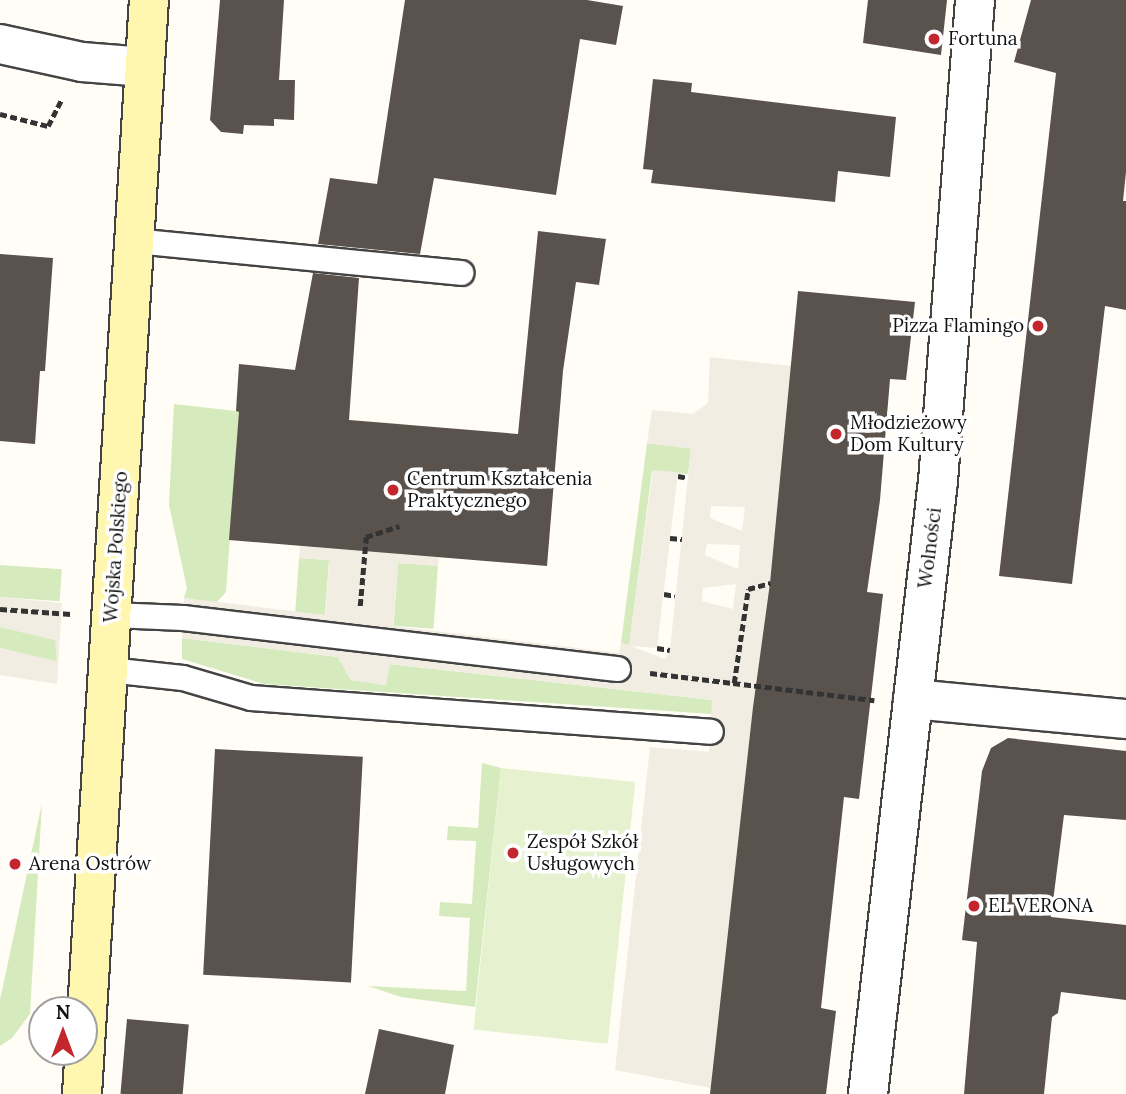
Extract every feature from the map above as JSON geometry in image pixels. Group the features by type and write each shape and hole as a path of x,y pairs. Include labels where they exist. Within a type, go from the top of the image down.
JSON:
{"main road":[{"name":"Wojska Polskiego","path":"82,1094 108,670 96,615 135,241 149,0"}],"street":[{"name":"Wolności","path":"868,1094 895,699 938,481 975,0"},
{"path":"0,44 82,62 145,67"},
{"path":"895,699 1126,719"}],"lane":[{"path":"135,241 461,273"},
{"path":"96,615 183,618 618,669"},
{"path":"108,670 183,678 251,698 711,732"}],"path":[{"path":"0,114 48,125 82,62"},
{"path":"678,476 688,478"},
{"path":"357,638 366,537 399,526"},
{"path":"670,538 681,539"},
{"path":"734,683 748,589 770,583"},
{"path":"664,594 675,596"},
{"path":"0,609 96,615"},
{"path":"657,648 670,650"},
{"path":"618,669 895,699"}],"green space":[{"path":"174,404 253,413 237,439 226,592 216,603 184,598 187,588 169,505"},
{"path":"647,443 691,448 688,474 652,471 629,646 621,643"},
{"path":"299,558 329,560 325,615 295,613"},
{"path":"398,563 438,566 434,629 394,626"},
{"path":"0,565 62,569 60,601 0,597"},
{"path":"0,627 56,640 57,662 0,648"},
{"path":"182,638 338,657 351,680 386,685 389,664 713,700 712,714 264,684 182,659"},
{"path":"482,763 501,768 475,1007 401,997 368,986 466,991 470,918 439,916 440,902 472,904 476,841 447,840 448,826 478,828"},
{"path":"501,768 635,782 608,1044 474,1030"},
{"path":"42,803 28,1017 12,1038 0,1046 0,1000"}],"shaded area":[{"path":"710,357 792,366 770,583 753,707 712,1074 727,1091 615,1070 650,747 709,752 712,700 390,664 386,685 351,680 338,657 182,638 184,598 326,615 329,560 299,558 300,546 328,548 337,419 406,424 397,554 439,557 438,566 398,563 393,626 619,653 621,643 629,645 653,470 678,472 657,648 631,646 665,659 670,650 691,449 647,443 652,410 693,414 708,403","holes":["711,506 745,507 742,531 710,518","707,544 740,545 738,569 705,555","736,584 733,609 702,601 703,588"]},
{"path":"0,597 62,603 57,684 0,675 0,648 57,661 55,640 0,627"}],"building":[{"path":"220,0 284,0 279,80 295,80 294,120 274,119 274,126 244,125 243,134 221,132 210,120"},
{"path":"405,0 587,0 623,6 616,45 580,39 556,195 434,178 420,254 318,244 330,178 377,184"},
{"path":"868,0 947,0 941,55 863,43"},
{"path":"1031,0 1126,0 1126,172 1123,201 1126,201 1126,310 1105,306 1072,584 999,576 1056,73 1014,62"},
{"path":"653,79 692,83 691,92 896,117 890,177 838,171 835,202 651,183 653,170 643,169"},
{"name":"Centrum Kształcenia Praktycznego","path":"538,231 606,239 599,285 576,282 563,371 547,566 229,540 239,412 236,411 239,364 295,370 313,273 359,278 349,420 518,434"},
{"path":"0,254 53,258 45,371 40,371 35,444 0,441"},
{"path":"798,291 915,302 906,380 890,379 880,500 867,592 883,594 859,799 844,797 821,1008 836,1011 826,1094 710,1094 753,707 770,583"},
{"path":"1008,738 1126,751 1126,820 1064,815 1051,917 1126,925 1126,1000 1061,992 1058,1013 1052,1017 1044,1094 964,1094 977,942 962,940 982,771 991,748"},
{"path":"215,749 363,757 351,982 203,975"},
{"path":"127,1019 189,1024 183,1094 120,1094"},
{"path":"379,1029 454,1045 445,1094 365,1094"}],"place":[{"name":"Fortuna","path":"934,39"},
{"name":"Pizza Flamingo","path":"1038,326"},
{"name":"Młodzieżowy Dom Kultury","path":"836,434"},
{"name":"Centrum Kształcenia Praktycznego","path":"393,490"},
{"name":"Zespół Szkół Usługowych","path":"513,853"},
{"name":"Arena Ostrów","path":"15,864"},
{"name":"EL VERONA","path":"974,906"}]}
